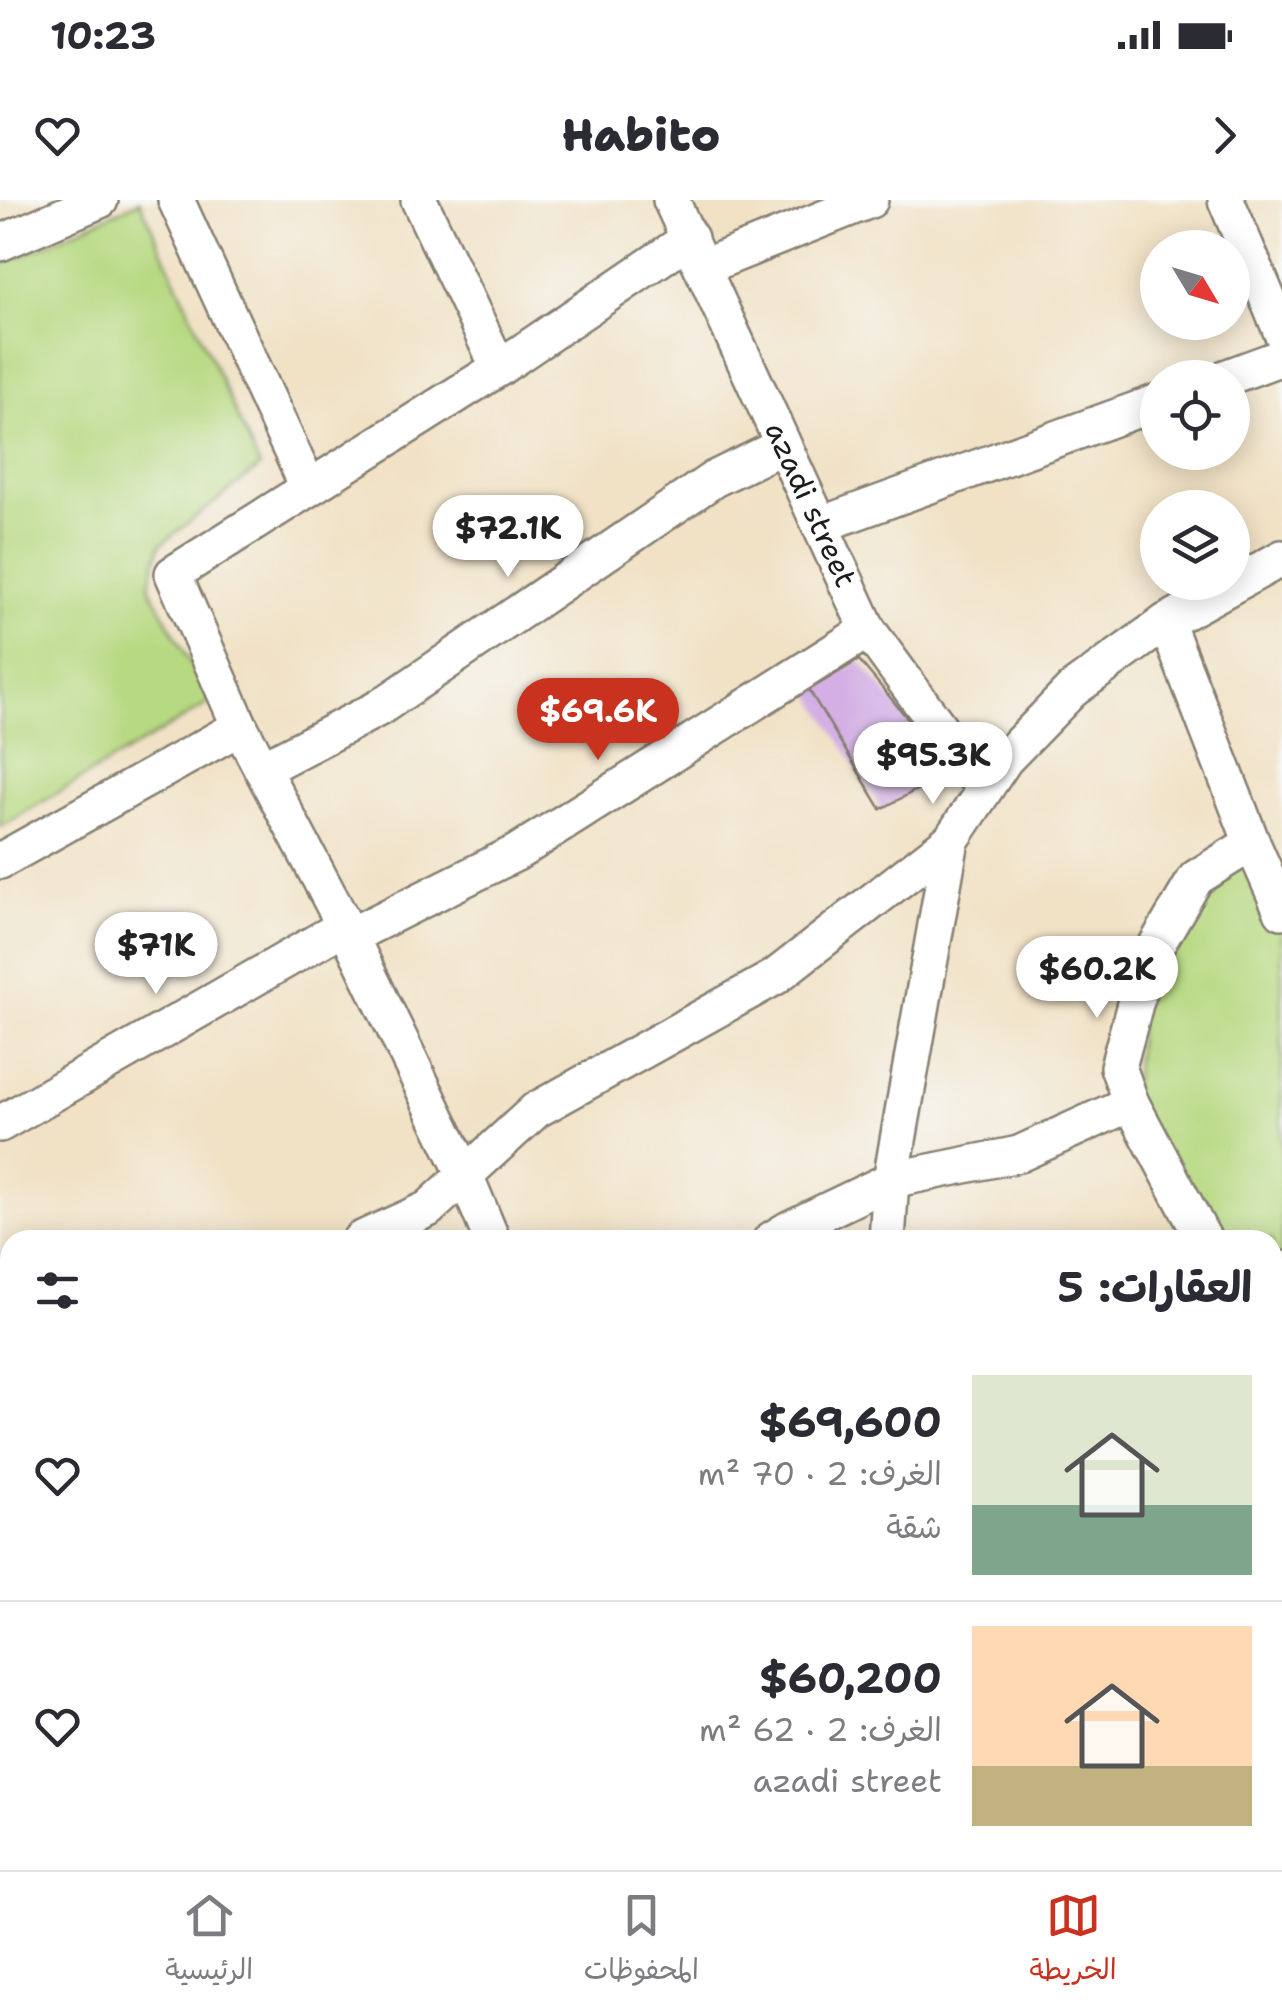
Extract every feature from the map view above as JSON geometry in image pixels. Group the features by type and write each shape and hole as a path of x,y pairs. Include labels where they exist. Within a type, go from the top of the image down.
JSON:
{"street":[{"path":"0,243 100,200"},
{"path":"176,200 308,487"},
{"path":"418,200 499,368"},
{"name":"azadi street","path":"671,200 868,630 984,789"},
{"path":"488,1230 348,932 240,727 172,574 499,368 696,252 870,200"},
{"path":"1226,200 1282,333"},
{"path":"1250,369 1282,357"},
{"path":"820,524 1140,408"},
{"path":"262,769 379,708 714,479 782,446"},
{"path":"382,1230 428,1209 536,1110 775,976 952,840 1006,758 1072,690 1166,622 1282,558"},
{"path":"1166,622 1282,911"},
{"path":"0,1124 348,932 516,853 868,630"},
{"path":"0,861 240,727"},
{"path":"888,1230 890,1180 952,840"},
{"path":"1199,1230 1130,1103 1118,1066 1146,963 1196,878 1252,843"},
{"path":"786,1230 890,1180 1019,1154 1130,1103"}],"green space":[{"path":"140,201 260,467 160,545 149,586 211,702 0,827 0,266"},
{"path":"1252,843 1282,911 1282,1230 1199,1230 1131,1103 1146,963 1196,878"}],"building":[{"path":"859,660 947,766 929,783 881,809 809,690"}]}
